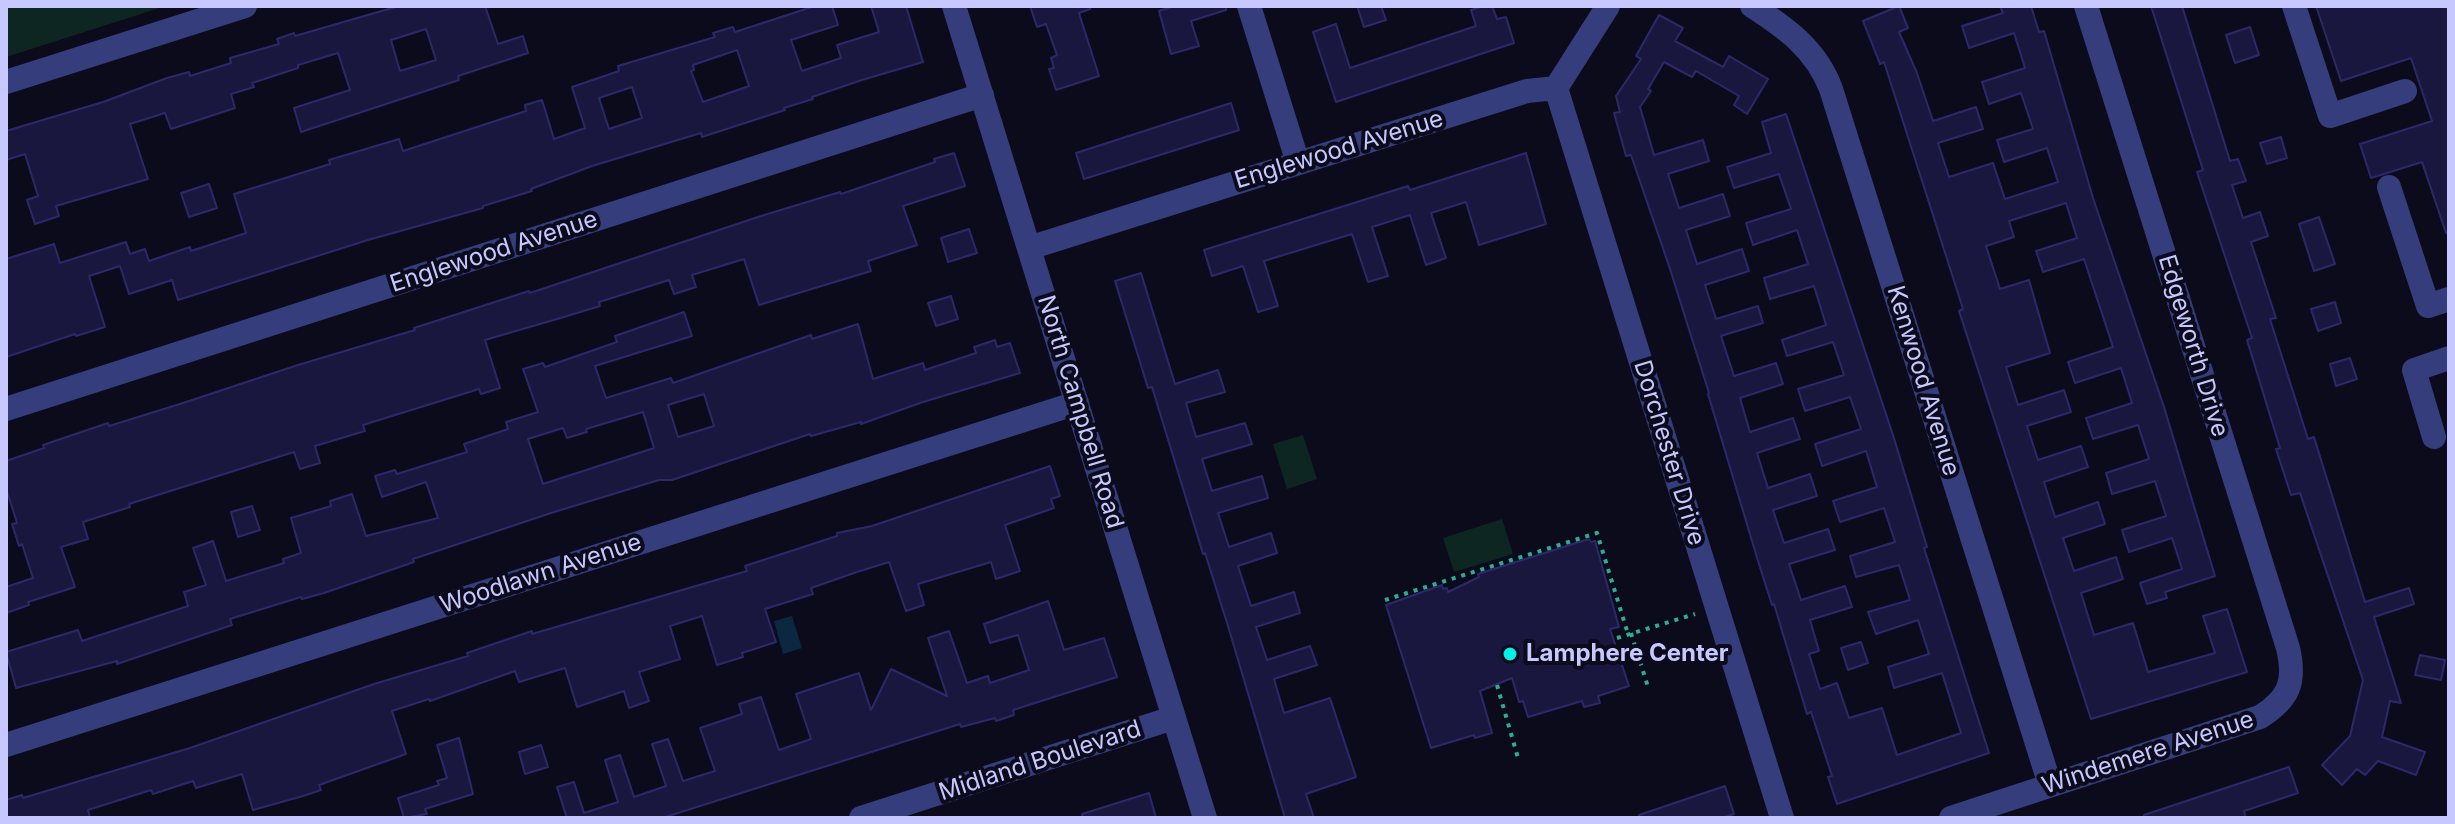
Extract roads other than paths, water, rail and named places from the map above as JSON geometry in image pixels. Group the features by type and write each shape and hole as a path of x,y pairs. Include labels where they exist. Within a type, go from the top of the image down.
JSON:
{"street":[{"path":"6,82 245,6"},
{"name":"North Campbell Road","path":"954,6 1205,818"},
{"path":"1249,6 1298,163"},
{"path":"1556,88 1608,6"},
{"name":"Kenwood Avenue","path":"1752,6 1786,28 1812,53 1831,89 2050,785"},
{"name":"Edgeworth Drive","path":"2086,6 2288,648 2291,660 2289,688"},
{"path":"2294,6 2330,116 2405,91"},
{"name":"Englewood Avenue","path":"1029,248 1527,91 1556,88"},
{"name":"Dorchester Drive","path":"1556,88 1782,818"},
{"name":"Englewood Avenue","path":"6,409 982,95"},
{"path":"2389,187 2428,306 2449,299"},
{"path":"2434,437 2414,370 2449,358"},
{"name":"Woodlawn Avenue","path":"6,745 1077,403"},
{"name":"Windemere Avenue","path":"1951,818 2260,717 2283,699 2289,688"},
{"name":"Midland Boulevard","path":"861,818 1173,718"}],"water":[{"path":"792,616 802,648 783,654 774,621"}],"place":[{"name":"Lamphere Center","path":"1510,654"}]}
